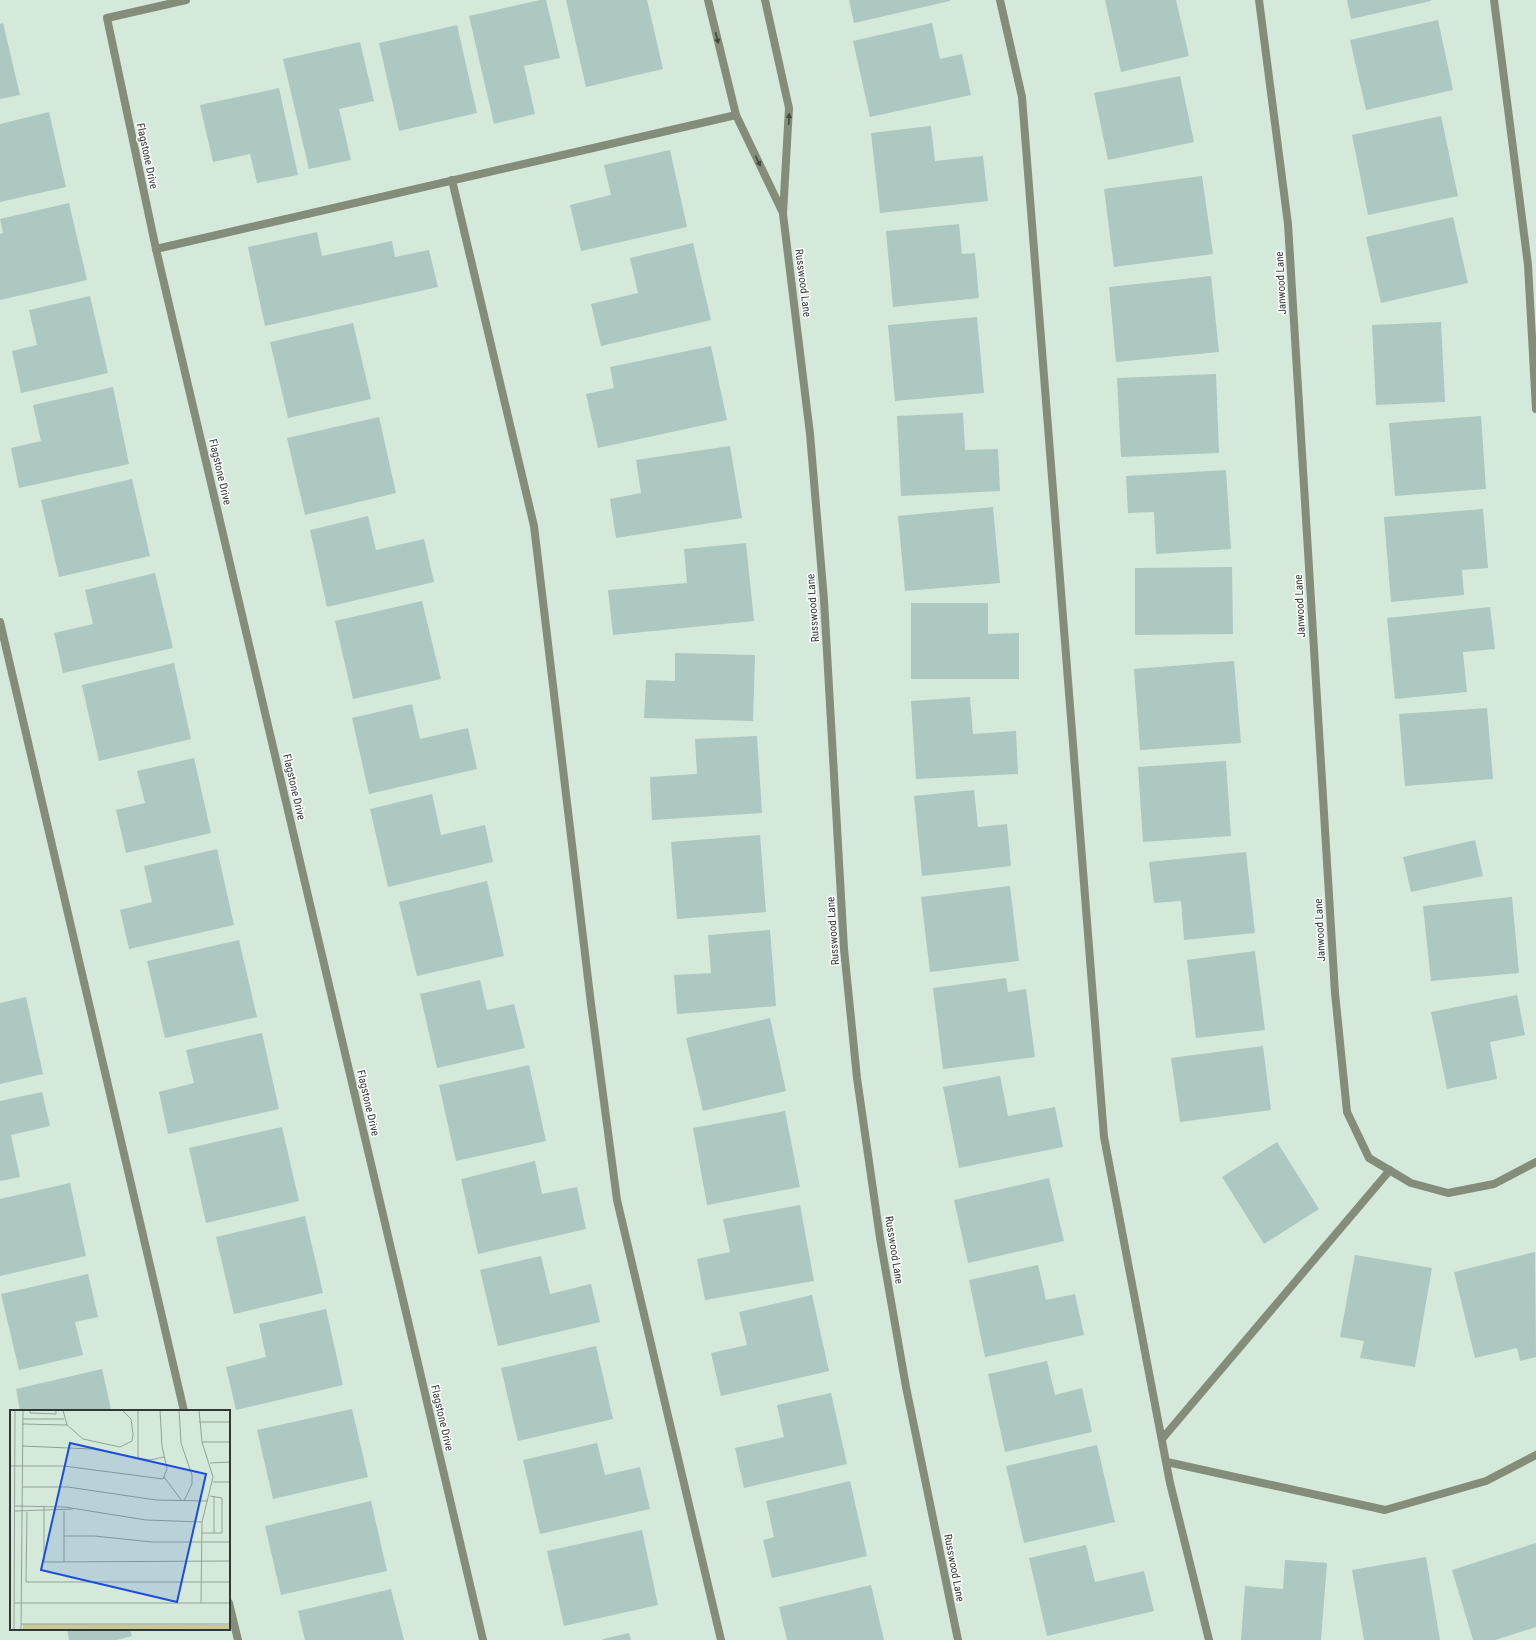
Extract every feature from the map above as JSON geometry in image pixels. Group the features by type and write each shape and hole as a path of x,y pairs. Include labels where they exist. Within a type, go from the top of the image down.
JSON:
{"street":[{"name":"Flagstone Drive","path":"186,0 107,18 156,249 483,1640"},
{"name":"Russwood Lane","path":"708,0 736,115 783,214"},
{"name":"Russwood Lane","path":"765,0 789,108 783,214 811,442 824,600 844,949 857,1078 880,1238 906,1387 958,1640"},
{"path":"1000,0 1022,96 1104,1137 1170,1482 1208,1640"},
{"name":"Janwood Lane","path":"1259,0 1288,224 1335,993 1347,1112 1369,1158 1411,1183 1448,1193 1494,1184 1536,1162"},
{"path":"1494,0 1528,265 1536,409"},
{"path":"156,249 736,115"},
{"path":"452,180 534,526 590,996 617,1200 721,1640"},
{"path":"0,622 184,1410"},
{"path":"1162,1439 1390,1170"},
{"path":"1167,1462 1385,1510 1486,1481 1536,1456"},
{"path":"230,1607 238,1640"}],"building":[{"path":"540,0 546,0 560,58 524,66 535,114 494,124 469,16"},
{"path":"566,0 647,0 663,69 586,87"},
{"path":"849,0 950,0 950,1 854,23"},
{"path":"1105,0 1176,0 1189,56 1121,72"},
{"path":"1347,0 1431,0 1431,1 1351,19"},
{"path":"1438,20 1453,90 1366,110 1350,40"},
{"path":"3,23 20,95 0,99 0,24"},
{"path":"932,23 940,59 962,54 971,95 870,117 853,41"},
{"path":"457,25 477,113 399,131 379,43"},
{"path":"360,42 374,101 339,109 351,160 309,169 283,59"},
{"path":"1180,76 1194,142 1108,160 1094,93"},
{"path":"279,88 298,175 257,183 250,154 213,162 200,105"},
{"path":"49,112 66,187 0,202 0,124"},
{"path":"1441,116 1458,196 1368,215 1352,135"},
{"path":"931,126 935,161 983,156 988,201 880,213 871,133"},
{"path":"670,150 687,227 581,251 570,205 611,195 604,165"},
{"path":"1202,176 1213,254 1114,267 1104,189"},
{"path":"69,203 87,280 0,300 0,234 3,233 0,219"},
{"path":"1453,217 1468,283 1381,303 1366,237"},
{"path":"959,224 962,254 975,253 979,298 893,307 886,231"},
{"path":"317,232 322,256 392,241 395,257 429,250 438,287 265,326 248,247"},
{"path":"693,243 711,320 601,346 591,304 638,293 630,258"},
{"path":"1211,276 1219,352 1116,362 1109,287"},
{"path":"90,296 108,373 21,393 12,351 37,345 29,310"},
{"path":"977,317 984,393 895,401 888,325"},
{"path":"1441,322 1445,402 1376,405 1372,325"},
{"path":"353,323 371,399 288,418 270,342"},
{"path":"711,346 727,420 598,448 586,394 614,388 610,367"},
{"path":"1216,374 1219,453 1121,457 1117,378"},
{"path":"113,387 129,464 19,488 11,448 41,441 33,405"},
{"path":"963,413 965,450 998,449 1000,491 901,496 897,416"},
{"path":"1481,416 1486,489 1395,496 1389,423"},
{"path":"379,417 396,493 305,515 287,438"},
{"path":"730,446 742,518 616,538 610,499 641,493 636,460"},
{"path":"1226,470 1231,549 1156,554 1154,512 1128,513 1126,476"},
{"path":"132,479 150,556 59,577 41,500"},
{"path":"993,507 1000,583 905,591 898,516"},
{"path":"1483,509 1488,568 1462,570 1464,595 1391,602 1384,517"},
{"path":"368,516 376,550 424,539 434,582 327,607 310,530"},
{"path":"746,543 754,621 613,635 608,590 687,583 684,549"},
{"path":"1232,567 1233,634 1135,635 1135,568"},
{"path":"155,573 173,648 63,673 54,633 93,624 85,590"},
{"path":"422,601 441,679 353,699 335,621"},
{"path":"911,603 988,603 988,634 1019,633 1019,679 911,679"},
{"path":"1490,607 1495,649 1463,652 1467,692 1395,699 1387,618"},
{"path":"675,653 755,655 753,721 644,718 646,680 675,681"},
{"path":"1234,661 1241,743 1140,750 1134,669"},
{"path":"174,663 191,739 99,761 82,685"},
{"path":"970,697 973,734 1016,731 1018,774 916,779 911,701"},
{"path":"412,704 420,739 468,728 477,769 369,794 352,718"},
{"path":"1487,708 1493,779 1405,786 1399,714"},
{"path":"757,736 762,813 652,820 650,777 697,774 695,739"},
{"path":"194,758 211,833 126,853 116,810 145,803 137,771"},
{"path":"1226,761 1231,836 1143,842 1138,767"},
{"path":"974,790 978,827 1007,824 1011,866 922,876 914,796"},
{"path":"432,794 441,835 485,825 493,862 388,887 370,809"},
{"path":"760,835 766,912 677,919 671,842"},
{"path":"1475,840 1483,876 1411,892 1403,857"},
{"path":"217,849 234,925 129,949 120,910 152,902 144,866"},
{"path":"1246,852 1255,933 1184,940 1181,901 1154,903 1149,862"},
{"path":"487,881 504,956 417,976 399,902"},
{"path":"1010,886 1019,961 930,972 921,897"},
{"path":"1512,897 1519,973 1431,981 1423,906"},
{"path":"770,930 776,1006 677,1014 674,975 711,973 708,935"},
{"path":"239,940 257,1017 165,1038 147,961"},
{"path":"1255,951 1265,1030 1196,1038 1187,960"},
{"path":"1006,978 1008,992 1026,989 1035,1057 943,1069 933,988"},
{"path":"480,980 487,1010 514,1004 525,1048 437,1068 420,994"},
{"path":"1517,995 1525,1035 1490,1042 1497,1079 1447,1089 1431,1012"},
{"path":"26,997 43,1074 0,1084 0,1003"},
{"path":"770,1018 786,1091 703,1111 686,1038"},
{"path":"262,1033 279,1109 168,1134 159,1092 194,1083 186,1050"},
{"path":"1263,1046 1271,1110 1180,1122 1171,1058"},
{"path":"529,1065 546,1141 456,1161 439,1085"},
{"path":"1000,1076 1008,1116 1055,1107 1063,1147 959,1168 943,1087"},
{"path":"42,1092 50,1126 11,1135 20,1177 0,1181 0,1101"},
{"path":"785,1111 800,1187 707,1205 693,1128"},
{"path":"282,1127 299,1201 206,1223 189,1148"},
{"path":"1277,1142 1319,1209 1264,1244 1222,1177"},
{"path":"535,1161 542,1194 577,1187 586,1229 478,1254 461,1179"},
{"path":"1049,1178 1064,1241 968,1263 954,1200"},
{"path":"70,1183 86,1256 0,1276 0,1199"},
{"path":"800,1205 814,1281 705,1300 697,1259 730,1252 723,1219"},
{"path":"305,1216 323,1293 234,1314 216,1237"},
{"path":"1535,1252 1536,1357 1520,1361 1517,1348 1475,1358 1454,1272"},
{"path":"1355,1255 1432,1268 1415,1367 1360,1358 1364,1341 1340,1337"},
{"path":"541,1256 550,1294 591,1284 600,1322 498,1346 480,1270"},
{"path":"1038,1265 1046,1300 1075,1294 1084,1335 985,1357 969,1280"},
{"path":"88,1274 98,1317 75,1322 83,1355 19,1370 1,1294"},
{"path":"812,1295 829,1371 721,1396 711,1353 747,1345 739,1312"},
{"path":"326,1309 343,1385 236,1410 226,1367 266,1357 259,1324"},
{"path":"596,1346 613,1419 518,1441 501,1368"},
{"path":"1047,1361 1055,1395 1082,1388 1092,1432 1005,1452 988,1374"},
{"path":"102,1369 111,1409 20,1410 16,1389"},
{"path":"831,1393 847,1464 744,1488 735,1448 784,1437 777,1405"},
{"path":"352,1409 368,1477 273,1499 257,1430"},
{"path":"597,1443 605,1475 640,1467 650,1509 540,1534 523,1460"},
{"path":"1097,1445 1115,1522 1024,1543 1006,1466"},
{"path":"850,1481 867,1556 772,1578 763,1540 774,1537 766,1501"},
{"path":"371,1501 387,1571 281,1595 265,1526"},
{"path":"642,1530 658,1605 564,1626 547,1551"},
{"path":"1536,1543 1536,1627 1495,1640 1473,1640 1452,1570"},
{"path":"1086,1545 1095,1582 1144,1571 1154,1611 1047,1636 1029,1558"},
{"path":"1426,1557 1440,1640 1364,1640 1352,1570"},
{"path":"1285,1560 1327,1563 1321,1640 1241,1640 1245,1586 1283,1589"},
{"path":"871,1585 884,1640 787,1640 779,1607"},
{"path":"391,1589 404,1640 305,1640 298,1611"},
{"path":"67,1630 130,1630 132,1636 117,1640 69,1640"},
{"path":"629,1633 631,1640 603,1640 603,1639"}]}
